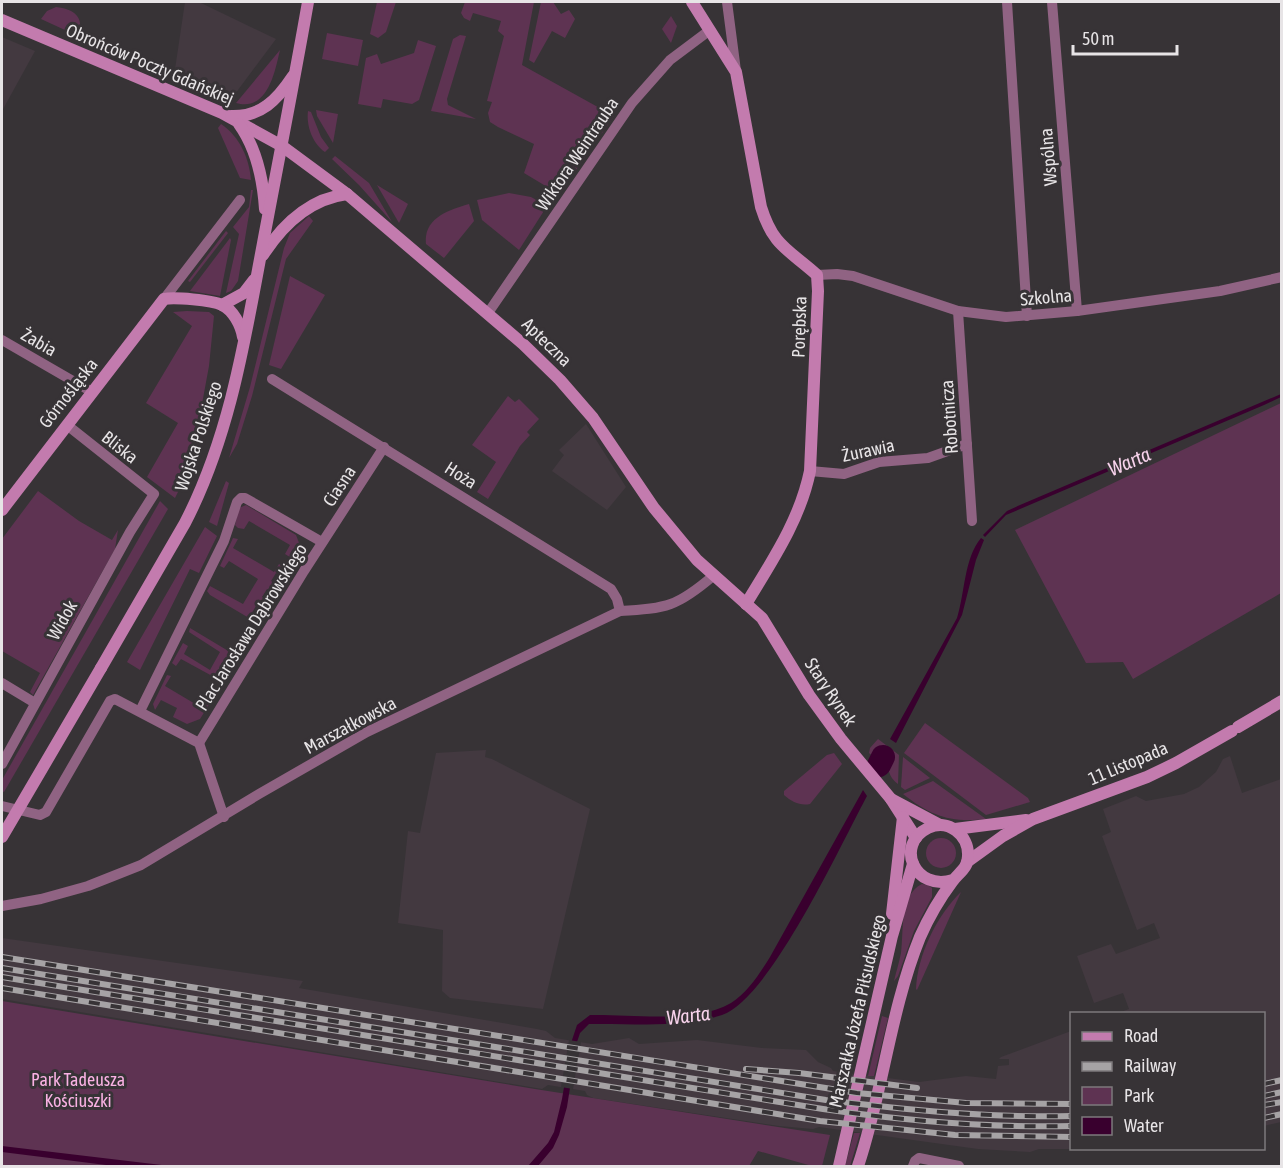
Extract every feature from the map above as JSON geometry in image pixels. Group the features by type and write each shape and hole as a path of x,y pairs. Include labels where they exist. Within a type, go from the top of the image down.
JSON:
{"street":[{"name":"Wojska Polskiego","path":"2,837 197,500 217,449 244,341 308,2"},
{"name":"Porębska","path":"692,2 736,72 765,222 777,242 817,275 819,309 810,471 796,518 746,604"},
{"path":"727,2 736,72"},
{"path":"1007,2 1028,316"},
{"name":"Wspólna","path":"1052,2 1077,311"},
{"name":"Obrońców Poczty Gdańskiej","path":"2,20 230,117 282,146"},
{"name":"Wiktora Weintrauba","path":"488,313 632,103 661,68 711,30"},
{"path":"230,117 244,116 269,105 281,94 296,69"},
{"path":"230,117 246,134 257,162 264,194 266,225"},
{"name":"Apteczna","path":"282,146 347,195 544,363 575,397 609,441 654,508 697,560 746,604"},
{"path":"222,305 248,290 258,267 281,231 303,211 317,202 347,195"},
{"name":"Górnośląska","path":"2,510 240,200"},
{"name":"Szkolna","path":"817,275 853,276 958,311 983,315 1028,316 1220,291 1281,277"},
{"path":"164,299 181,298 222,305 237,321 244,341"},
{"name":"Robotnicza","path":"958,311 972,521"},
{"name":"Żabia","path":"2,340 92,392"},
{"name":"Hoża","path":"272,379 611,589 620,611"},
{"name":"Bliska","path":"67,425 154,494"},
{"name":"Żurawia","path":"810,471 844,474 879,462 928,458 967,444"},
{"name":"Ciasna","path":"322,542 384,447"},
{"name":"Plac Jarosława Dąbrowskiego","path":"199,743 322,542 232,491"},
{"name":"Widok","path":"2,764 154,494"},
{"path":"140,711 224,541 237,502 240,498 245,498"},
{"name":"Marszałkowska","path":"2,906 64,893 114,877 141,865 367,732 620,611 669,606 688,597 713,576"},
{"name":"Stary Rynek","path":"746,604 762,618 809,695 864,768 887,794 916,838"},
{"path":"2,683 35,703"},
{"path":"2,806 43,814 48,810 110,701 115,699 199,743 224,817"},
{"name":"11 Listopada","path":"967,862 1033,819 1147,777 1176,763 1281,701"},
{"name":"Stary Rynek","path":"887,794 940,825"},
{"path":"892,936 894,886 903,817"},
{"name":"11 Listopada","path":"955,829 1033,819"},
{"path":"940,825 955,829 965,840 968,849 967,862 960,874 953,880 944,882 925,879 918,873 911,855 916,838 931,826 940,825"},
{"name":"Marszałka Józefa Piłsudskiego","path":"839,1167 892,936 913,864"},
{"name":"Marszałka Józefa Piłsudskiego","path":"858,1167 899,1002 921,935 953,880"},
{"path":"880,996 899,1002"},
{"path":"913,1167 915,1161 920,1158 959,1167"}],"shaded area":[{"path":"185,2 199,2 276,39 235,94 224,97 174,76"},
{"path":"2,37 35,51 2,111"},
{"path":"586,424 626,487 607,510 552,471 564,455 559,450"},
{"path":"486,750 485,757 590,809 543,1009 450,998 442,991 443,930 398,923 408,831 420,833 436,753"},
{"path":"1230,756 1242,793 1281,779 1281,1122 1265,1126 1265,1012 1121,1012 1129,1009 1123,993 1094,1003 1077,956 1111,944 1116,954 1160,938 1154,923 1137,930 1102,836 1111,832 1103,809 1136,796 1146,801 1184,794 1199,787 1216,772 1223,759"},
{"path":"2,938 303,981 299,988 537,1029 546,1031 555,1038 592,1044 629,1038 639,1044 697,1040 762,1048 806,1050 818,1062 833,1071 919,1082 966,1076 996,1079 998,1066 1009,1065 1009,1059 999,1059 1001,1057 1070,1031 1070,1149 1039,1149 1030,1152 978,1149 819,1127 813,1129 779,1126 593,1098 585,1091 548,1085 542,1089 2,999"}],"green space":[{"path":"377,2 396,2 386,32 378,38 370,34"},
{"path":"465,2 534,2 522,65 614,116 559,194 524,173 534,144 490,122 488,113 492,102 487,101 504,36 498,31 501,21 473,13 470,21 464,18 461,13"},
{"path":"541,2 553,2 561,14 569,10 575,19 565,38 552,31 534,63 529,60"},
{"path":"56,7 76,15 80,24 78,36 41,19 47,11"},
{"path":"671,16 677,26 671,43 662,29"},
{"path":"327,33 363,40 358,66 322,59"},
{"path":"460,35 466,36 447,99 448,105 476,119 431,111 453,39"},
{"path":"418,40 436,46 419,100 412,104 383,99 381,108 358,104 366,58 377,54 381,64 414,53"},
{"path":"280,50 276,68 263,96 247,104 236,103"},
{"path":"316,110 338,114 333,143 317,116"},
{"path":"308,111 311,112 321,137 329,148 325,152 311,134"},
{"path":"221,124 228,129 242,149 251,180 240,178 218,128"},
{"path":"335,156 369,183 392,222 332,159"},
{"path":"377,185 408,204 399,223"},
{"path":"251,190 253,190 238,281 231,291 226,293 239,234 233,227 249,207"},
{"path":"509,193 531,197 547,206 519,250 482,220 477,200"},
{"path":"469,204 474,221 444,258 426,244 429,228 439,216"},
{"path":"309,216 313,221 286,259 252,396 237,444 229,458 250,387 284,248 290,233"},
{"path":"226,231 228,233 190,282 188,281"},
{"path":"230,238 220,296 190,291"},
{"path":"290,276 325,295 281,369 269,365"},
{"path":"173,312 209,312 214,316 209,366 190,468 175,498 147,477 178,423 146,403 192,326"},
{"path":"508,396 515,402 519,399 539,419 527,432 530,435 520,446 488,499 477,492 496,462 472,445"},
{"path":"1281,403 1281,593 1133,679 1123,662 1086,663 1015,530"},
{"path":"226,481 229,483 217,526 209,522"},
{"path":"38,491 79,521 112,540 118,530 115,549 33,695 30,692 40,673 2,651 2,539"},
{"path":"160,501 168,509 4,792 2,791 2,780"},
{"path":"246,505 296,535 301,548 296,558 293,559 285,554 290,545 249,521 244,529 235,525 239,508"},
{"path":"205,527 217,536 199,573 190,569 140,670 127,662"},
{"path":"233,538 238,539 233,548 274,572 279,564 289,571 285,578 276,573 271,581 280,587 276,594 267,589 262,597 271,603 267,610 257,604 249,618 207,591 210,586 243,604 258,579 229,561 224,568 220,566"},
{"path":"190,628 230,652 214,677 181,659 176,666 172,663 183,643 188,646 184,654 210,670 220,652 189,632"},
{"path":"167,675 171,676 165,686 202,708 207,701 210,703 200,719 187,724 173,717 177,708 161,700 155,710 153,704"},
{"path":"925,723 1028,798 1030,802 986,815 904,753"},
{"path":"878,739 899,755 898,784 891,777 881,757 876,759 869,753 870,748"},
{"path":"834,753 842,764 810,804 796,803 784,795 784,791 827,755"},
{"path":"903,757 930,778 905,790 901,787"},
{"path":"933,781 986,819 951,819 932,813 903,794"},
{"path":"941,838 952,842 956,853 952,864 941,868 930,864 926,853 930,842"},
{"path":"922,884 932,888 932,897 914,931 898,976 894,981 901,953 906,905 909,896"},
{"path":"961,892 917,990 917,976 924,950 936,924"},
{"name":"Park Tadeusza Kościuszki","path":"2,1001 830,1135 822,1166 812,1166 758,1151 749,1166 2,1166"},
{"path":"882,1016 888,1018 874,1076 868,1076"},
{"path":"854,1133 860,1133 850,1166 845,1166"}],"water":[{"path":"1281,394 1281,397 1264,405 1006,515 985,537 983,535 1007,511"},
{"path":"981,538 984,540 976,560 962,615 896,743 890,739 957,618 971,555"},
{"path":"863,790 867,796 803,918 761,981 741,1003 722,1015 706,1019 673,1024 589,1024 580,1033 577,1042 567,1107 559,1135 553,1148 538,1166 528,1166 548,1143 554,1132 577,1025 590,1015 682,1016 700,1014 717,1010 737,999 753,982 770,957"},
{"path":"2,1146 170,1166 114,1166 2,1152"}],"pier":[{"path":"569,1040 581,1042 573,1089 561,1087"}],"waterway":[{"name":"Warta","path":"879,765 883,757"}],"railway":[{"path":"2,957 857,1093 966,1103 1070,1104"},
{"path":"2,968 826,1100 948,1112 1010,1116 1070,1116"},
{"path":"2,977 823,1109 947,1123 1070,1126"},
{"path":"2,988 820,1121 955,1135 1070,1137"},
{"path":"746,1069 799,1073 917,1088"},
{"path":"1265,1084 1282,1080"},
{"path":"1265,1096 1282,1092"},
{"path":"1265,1105 1282,1102"},
{"path":"1265,1118 1282,1114"}]}
